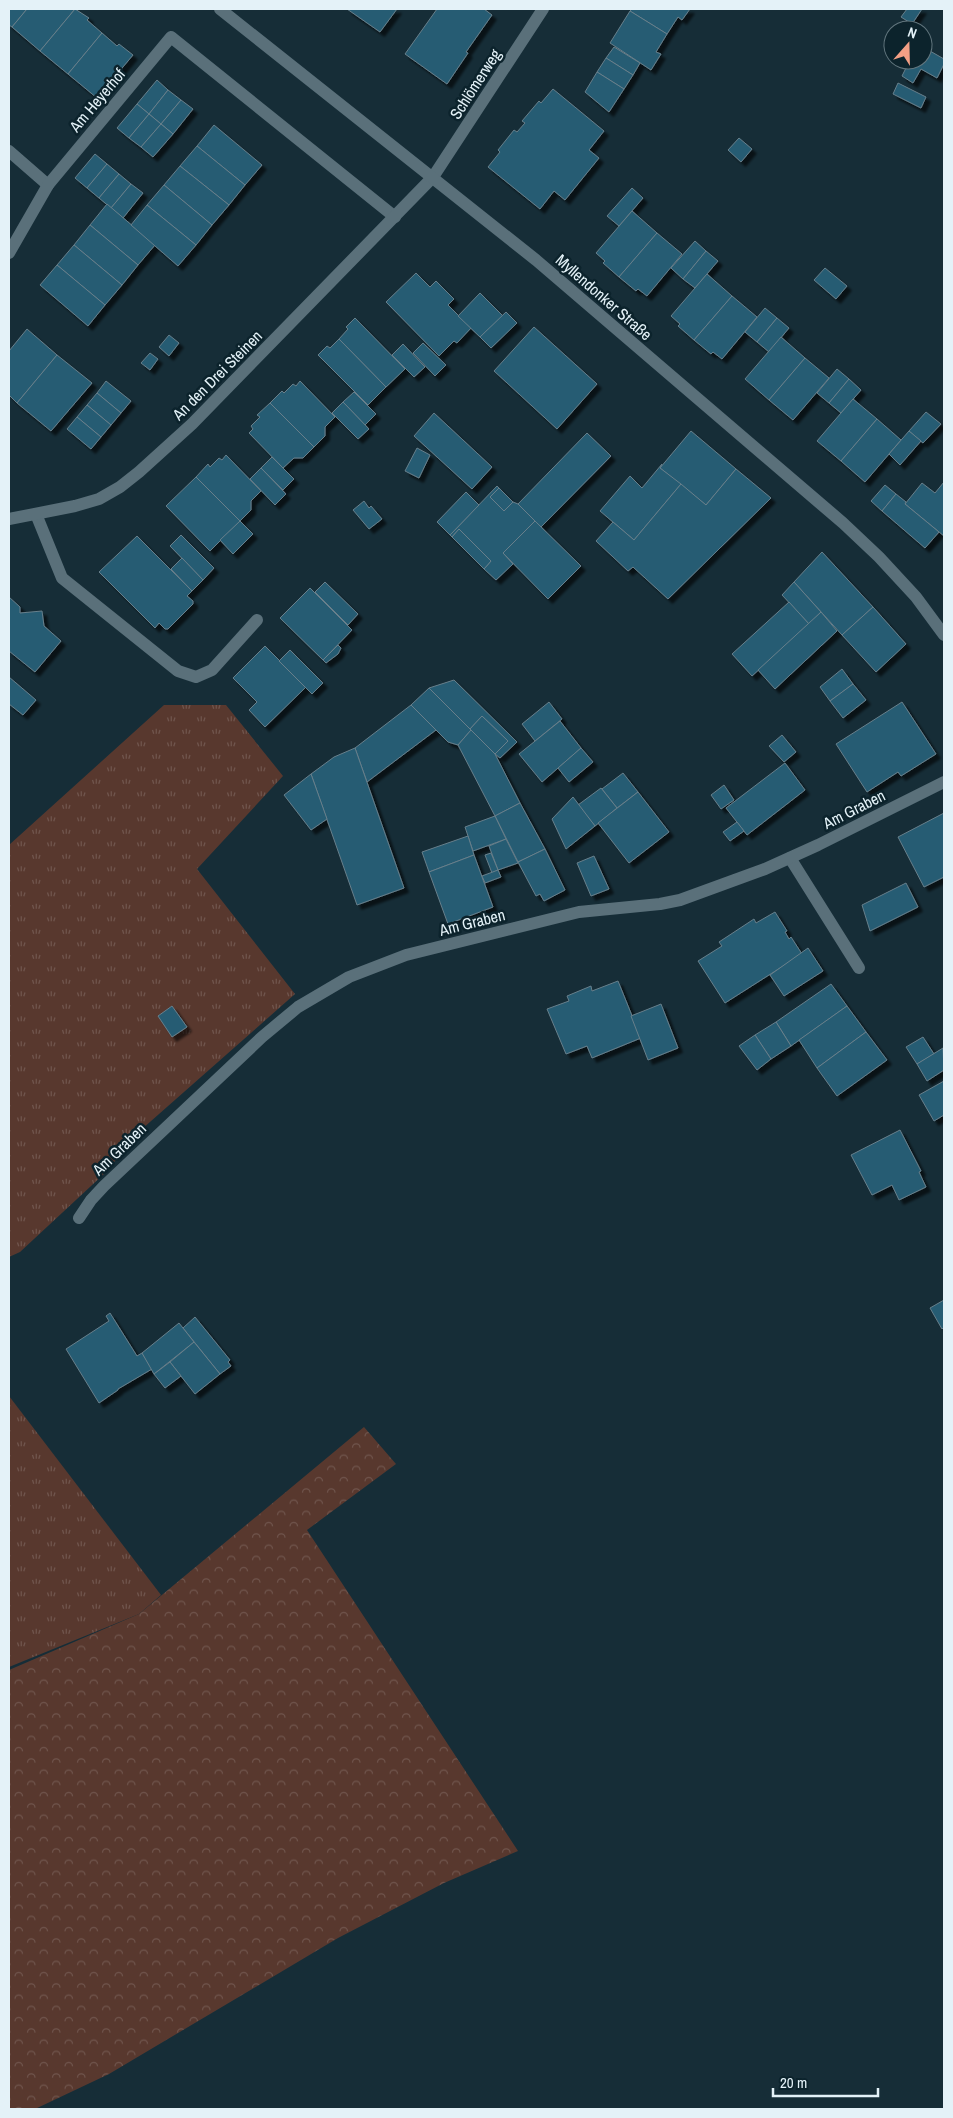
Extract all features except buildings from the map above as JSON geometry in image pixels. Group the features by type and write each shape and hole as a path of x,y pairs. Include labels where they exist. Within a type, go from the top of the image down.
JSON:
{"street":[{"name":"Myllendonker Straße","path":"220,9 556,276 843,523 879,557 916,597 944,635"},
{"name":"Schlömerweg","path":"433,177 543,9"},
{"name":"Am Heyerhof","path":"9,253 48,185 171,37 395,216"},
{"path":"9,151 48,185"},
{"name":"An den Drei Steinen","path":"9,519 99,499 120,487 139,472 192,424 433,177"},
{"path":"36,514 62,578 178,672 196,677 212,670 257,620"},
{"name":"Am Graben","path":"79,1218 91,1200 104,1186 248,1049 298,1007 322,991 349,977 375,965 406,956 578,912 660,904 680,900 790,858 944,782"},
{"path":"790,858 859,968"}],"green space":[{"path":"164,705 226,705 283,776 197,869 295,994 142,1129 105,1173 20,1252 9,1257 9,845"},
{"path":"9,1396 161,1595 139,1614 9,1667"},
{"path":"364,1427 396,1464 307,1530 518,1851 444,1883 338,1938 109,2074 35,2109 9,2109 9,1670 139,1614"}]}
